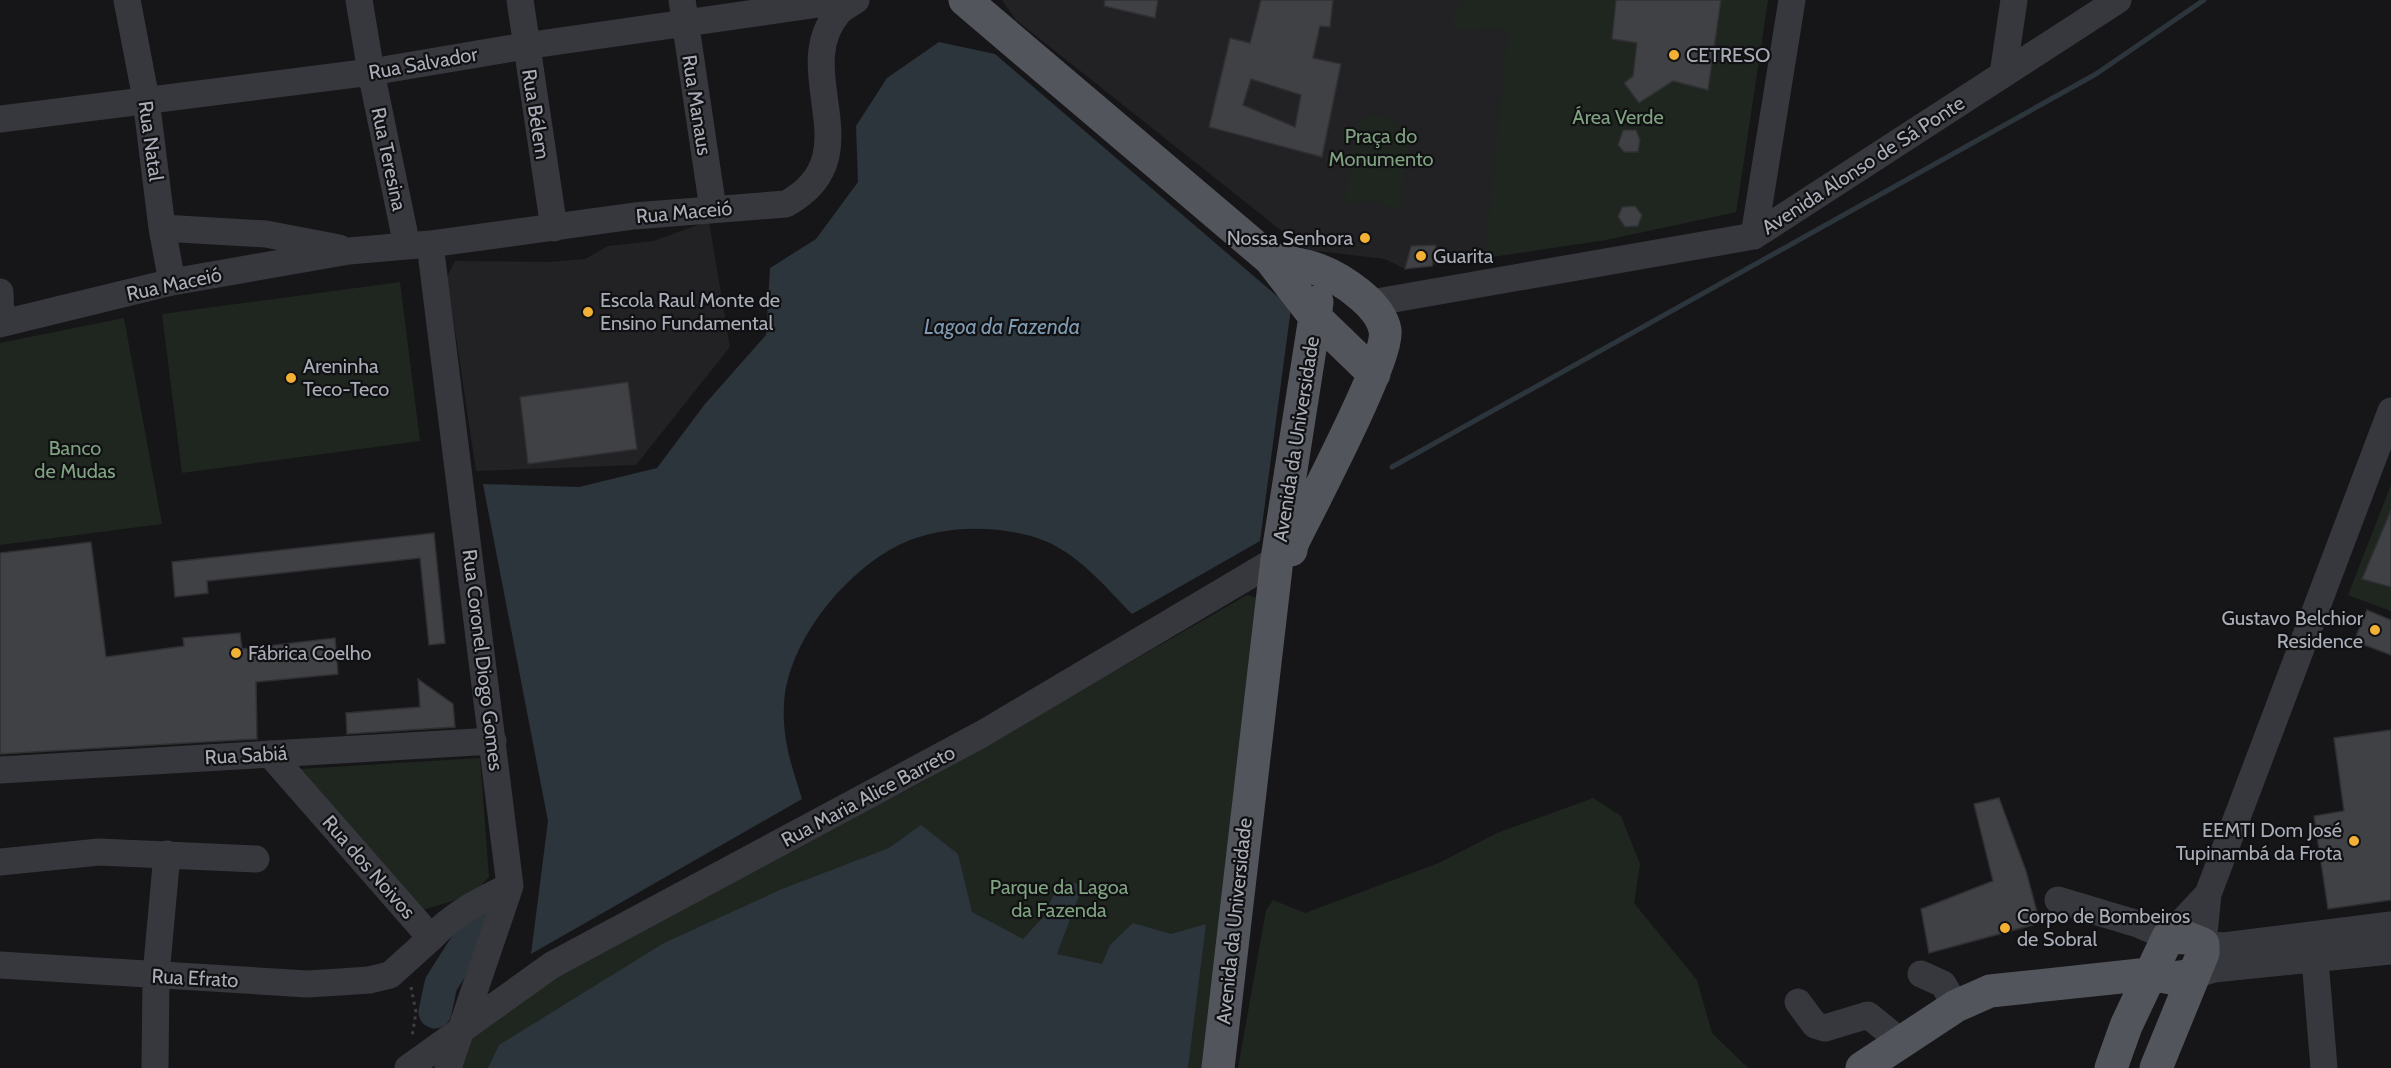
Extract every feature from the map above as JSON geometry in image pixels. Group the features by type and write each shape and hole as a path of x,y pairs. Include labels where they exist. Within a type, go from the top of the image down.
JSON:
{"main road":[{"path":"965,0 1270,259"},
{"name":"Avenida da Universidade","path":"1233,1068 1292,544 1374,374 1386,339 1385,327 1371,303 1320,270 1270,259"},
{"name":"Avenida da Universidade","path":"1218,1068 1277,559 1315,317 1270,259"},
{"path":"1320,270 1315,317 1374,374"},
{"path":"2110,1068 2168,937 2188,938 2203,944 2194,975 2156,1068"},
{"path":"1862,1068 1956,1006 1990,991 2150,974 2171,978 2194,975"}],"street":[{"name":"Rua Natal","path":"127,0 146,99 162,228 172,282"},
{"name":"Rua Teresina","path":"359,0 371,72 419,245"},
{"name":"Rua Bélem","path":"520,0 525,46 554,228"},
{"name":"Rua Salvador","path":"0,119 371,72 525,46 683,12 846,0"},
{"name":"Rua Maceió","path":"1,323 172,282 349,251 419,245 634,216 786,204 804,194 817,180 826,164 828,147 822,54 827,33 838,13 856,0"},
{"path":"1755,236 1792,0"},
{"path":"2002,74 2014,0"},
{"name":"Avenida Alonso de Sá Ponte","path":"1371,303 1755,236 2118,0"},
{"name":"Rua Manaus","path":"683,12 713,210"},
{"name":"Rua Maceió","path":"162,228 266,234 310,240 349,251"},
{"name":"Rua Coronel Diogo Gomes","path":"419,245 493,741 510,886 448,1068"},
{"path":"0,292 1,323"},
{"path":"2391,411 2208,894 2203,944 2224,946 2391,926"},
{"name":"Rua Maria Alice Barreto","path":"410,1057 460,1033 552,965 982,734 1277,559"},
{"name":"Rua Sabiá","path":"0,771 493,741"},
{"name":"Rua dos Noivos","path":"270,754 431,938"},
{"path":"0,862 99,852 256,859"},
{"path":"155,1068 156,975 167,854"},
{"path":"398,969 448,920 468,906 510,886"},
{"path":"2058,900 2138,924 2168,937 2208,894"},
{"path":"2194,975 2214,969 2391,951"},
{"path":"2315,960 2324,1068"},
{"name":"Rua Efrato","path":"0,965 307,984 369,980 398,969"},
{"path":"1921,974 1943,984 1956,1006"},
{"path":"1798,1002 1815,1025 1825,1028 1868,1015 1900,1041"}],"path":[{"path":"398,969 416,1012 410,1057"}],"shaded area":[{"path":"1002,0 1768,0 1736,212 1606,240 1405,269 1385,259 1309,250 1298,244 1016,20"},
{"name":"Escola Raul Monte de Ensino Fundamental","path":"709,221 730,347 636,465 476,471 447,277 455,261 551,262 585,259 608,246 653,241"}],"green space":[{"name":"Área Verde","path":"1467,0 1768,0 1736,212 1606,240 1485,258 1508,28 1453,30 1454,13"},
{"name":"Praça do Monumento","path":"1371,115 1394,122 1403,129 1410,140 1398,213 1379,202 1344,205 1357,123"},
{"name":"Areninha Teco-Teco","path":"400,282 420,441 182,473 162,314"},
{"name":"Banco de Mudas","path":"124,318 162,524 0,545 0,343"},
{"path":"2391,485 2391,611 2348,595"},
{"name":"Parque da Lagoa da Fazenda","path":"1247,595 1259,598 1212,1068 455,1068 463,1043 563,965 917,785"},
{"path":"480,758 489,877 472,895 416,912 299,769"},
{"path":"1593,798 1621,816 1640,864 1634,903 1697,980 1712,1033 1748,1068 1238,1068 1266,910 1273,900 1305,913 1439,863 1497,833"}],"water":[{"name":"Lagoa da Fazenda","path":"939,42 995,54 1291,308 1260,541 1132,614 1077,560 1065,551 1037,538 1005,531 970,529 935,533 903,543 861,570 842,589 808,632 796,656 788,681 784,717 788,753 802,799 531,954 548,821 483,484 579,487 657,468 705,404 766,335 770,268 816,239 858,182 856,126 887,78"},
{"path":"921,825 958,854 972,912 1023,939 1044,916 1057,887 1066,881 1083,885 1057,954 1102,964 1110,945 1133,923 1171,934 1206,924 1188,1068 488,1068 499,1045 664,943 782,889 889,848"}],"building":[{"path":"1105,0 1158,0 1155,18 1104,6"},
{"path":"1261,0 1333,0 1330,27 1320,26 1313,58 1341,64 1322,157 1209,127 1230,38 1250,43","holes":["1251,79 1301,95 1295,127 1243,105"]},
{"name":"CETRESO","path":"1616,0 1721,0 1708,90 1673,81 1639,103 1624,83 1633,76 1637,43 1612,39"},
{"path":"1623,130 1636,130 1640,140 1638,152 1624,152 1618,145"},
{"path":"1635,206 1642,215 1638,226 1625,227 1618,217 1622,207"},
{"name":"Guarita","path":"1436,245 1432,266 1405,269 1411,246"},
{"path":"628,382 637,449 528,464 520,397"},
{"path":"2391,510 2391,587 2362,579"},
{"name":"Fábrica Coelho","path":"434,533 445,643 429,645 420,558 207,581 208,593 175,597 172,562"},
{"name":"Fábrica Coelho","path":"91,542 106,657 184,646 183,638 240,633 242,649 335,638 338,674 256,682 257,739 0,754 0,553"},
{"name":"Gustavo Belchior Residence","path":"2367,610 2391,620 2391,655 2354,641"},
{"name":"Fábrica Coelho","path":"418,679 453,704 455,727 347,734 346,713 420,707"},
{"name":"EEMTI Dom José Tupinambá da Frota","path":"2391,730 2391,900 2328,909 2314,816 2344,811 2334,738"},
{"path":"1999,798 2026,871 2040,923 1929,953 1921,909 1993,881 1974,804"}],"waterway":[{"path":"1392,467 2096,74 2204,0"},
{"path":"435,1012 441,984 478,926"}],"place":[{"name":"CETRESO","path":"1674,55"},
{"name":"Nossa Senhora","path":"1365,238"},
{"name":"Guarita","path":"1421,256"},
{"name":"Escola Raul Monte de Ensino Fundamental","path":"588,312"},
{"name":"Areninha Teco-Teco","path":"291,378"},
{"name":"Gustavo Belchior Residence","path":"2375,630"},
{"name":"Fábrica Coelho","path":"236,653"},
{"name":"EEMTI Dom José Tupinambá da Frota","path":"2354,841"},
{"name":"Corpo de Bombeiros de Sobral","path":"2005,928"}]}
